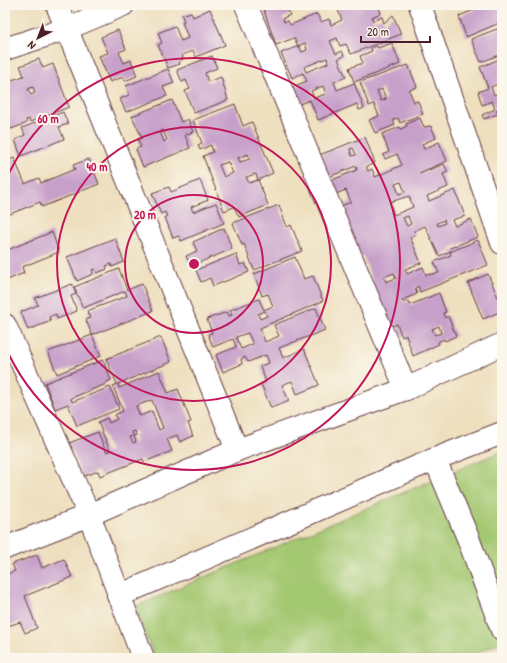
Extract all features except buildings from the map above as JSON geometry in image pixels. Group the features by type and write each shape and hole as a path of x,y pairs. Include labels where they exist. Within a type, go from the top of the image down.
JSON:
{"street":[{"path":"57,5 237,450"},
{"path":"5,49 66,29 123,5"},
{"path":"246,5 406,389"},
{"path":"420,5 502,243"},
{"path":"5,325 89,515 118,596 143,658"},
{"path":"5,548 89,515 237,450 406,389 502,344"},
{"path":"118,596 435,459 502,432"},
{"path":"435,459 468,538 502,630"}],"green space":[{"path":"502,451 502,642 464,658 155,658 134,607"}]}
